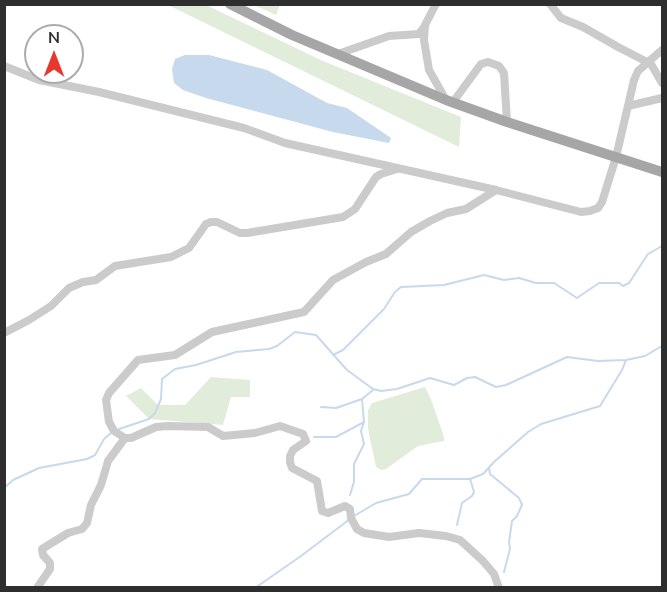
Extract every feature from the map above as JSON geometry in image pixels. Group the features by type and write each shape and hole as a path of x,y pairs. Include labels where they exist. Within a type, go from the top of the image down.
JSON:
{"main road":[{"path":"230,4 292,35 450,101 663,174"}],"street":[{"path":"338,54 389,36 419,34 436,4"},
{"path":"550,4 561,18 583,27 648,62 663,83"},
{"path":"425,25 424,40 429,70 450,101 481,64 488,62 499,66 504,73 507,122"},
{"path":"4,66 39,80 133,100 244,128 285,143 496,189 581,212 598,208 602,202 616,157 634,80 638,71 663,50"},
{"path":"628,106 663,98"},
{"path":"4,333 29,321 51,306 69,288 96,280 116,266 171,257 189,248 206,224 211,222 217,222 240,233 247,233 343,217 355,209 381,174 397,169"},
{"path":"496,189 466,209 447,213 430,221 411,232 386,254 333,280 304,312 212,332 175,355 138,360 133,363 106,400 109,422 114,431 125,438 131,438 156,427 168,426 208,427 223,436 255,434 280,426 294,429 303,434 306,441 293,450 290,456 292,468 317,481 322,512 328,513 345,506 350,509 351,518 357,529 364,534 389,537 419,533 460,540 494,574 499,588"},
{"path":"37,588 50,569 50,563 43,555 42,549 68,533 82,529 87,523 91,505 101,485 108,461 125,438"}],"green space":[{"path":"168,5 206,5 323,61 461,117 459,147"},
{"path":"254,5 280,5 276,15"},
{"path":"211,377 250,380 250,397 231,397 223,425 149,419 126,396 141,388 158,405 185,405"},
{"path":"425,387 444,441 418,446 386,469 381,470 376,467 368,429 368,410 372,403"}],"water":[{"path":"185,55 209,55 267,70 327,103 347,108 391,138 389,143 333,132 183,90 174,83 172,69 175,59"}],"waterway":[{"path":"333,355 343,350 384,309 401,287 444,285 484,275 504,280 519,278 536,283 554,283 577,298 599,283 619,283 623,286 629,283 648,254 662,246"},
{"path":"119,429 149,419 155,413 161,399 162,379 175,369 236,352 269,349 277,346 295,332 316,335 347,370 373,389 381,391 397,389 430,378 454,385 467,378 475,377 496,387 506,385 567,357 598,361 626,360 645,356 662,346"},
{"path":"354,516 376,503 409,494 422,479 470,479 483,474 528,432 541,424 600,406 626,360"},
{"path":"350,495 354,482 354,464 364,444 361,431 364,422 362,399 373,390"},
{"path":"321,407 336,408 362,399"},
{"path":"314,437 336,437 364,422"},
{"path":"4,488 13,480 39,468 87,459 95,455 104,439 111,433"},
{"path":"489,468 490,474 519,498 522,505 512,521 510,549 504,572"},
{"path":"457,525 462,503 474,492 470,479"},
{"path":"255,588 350,519"}]}
